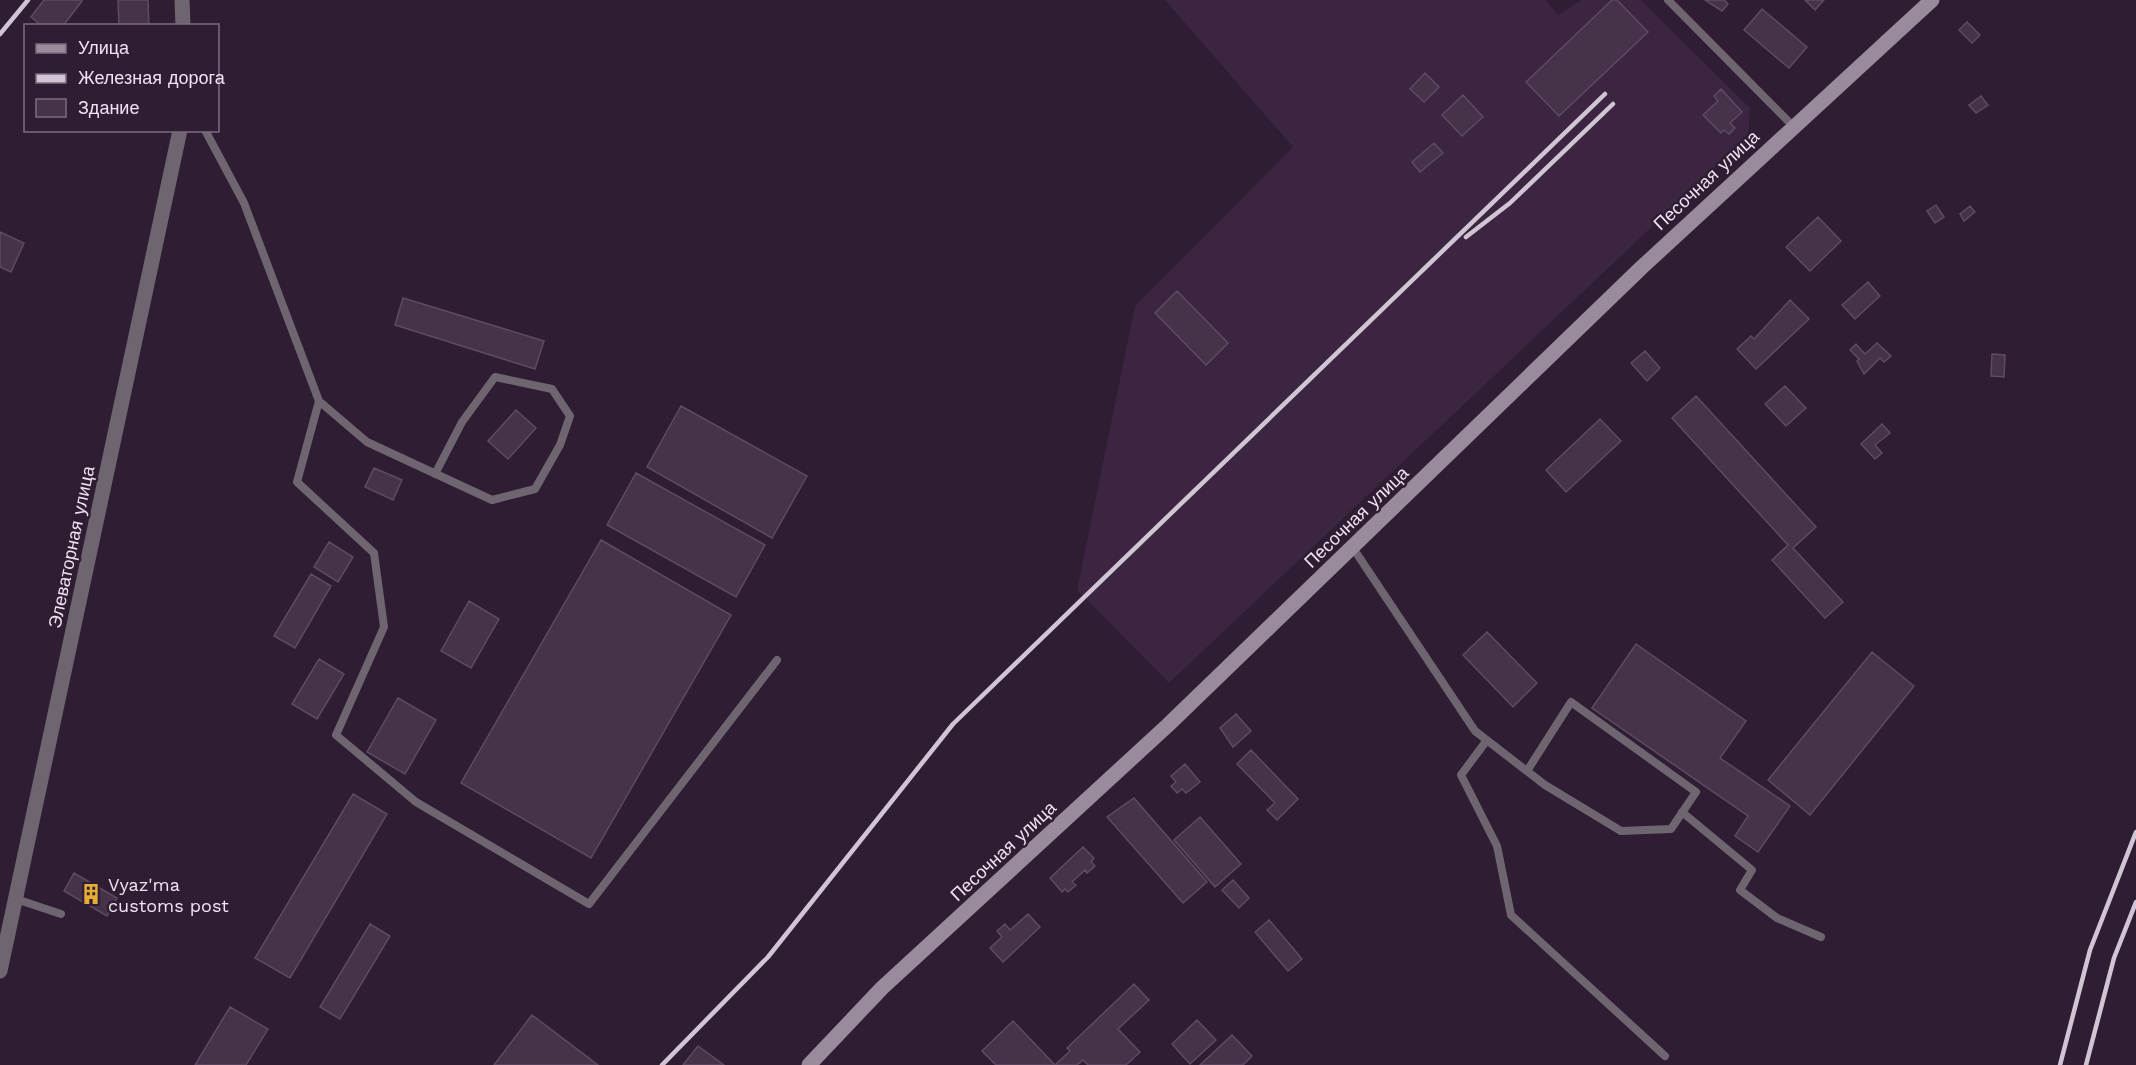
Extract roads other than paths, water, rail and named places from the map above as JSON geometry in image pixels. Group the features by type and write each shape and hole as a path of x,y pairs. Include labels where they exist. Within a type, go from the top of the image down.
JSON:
{"street":[{"path":"182,0 183,24"},
{"name":"Песочная улица","path":"809,1065 882,988 1168,725 1641,268 1932,0"},
{"name":"Элеваторная улица","path":"0,971 180,132"}],"lane":[{"path":"1668,0 1793,126"},
{"path":"206,132 244,203 319,401 367,442 435,474 492,500 536,489 560,446 570,416 552,389 495,377 462,422 435,474"},
{"path":"319,401 297,482 374,553 384,627 336,735 416,802 589,904 777,660"},
{"path":"1353,548 1475,731 1545,785 1621,831 1671,829 1696,792 1571,702 1527,771"},
{"path":"1487,740 1461,775 1497,846 1511,915 1665,1056"},
{"path":"1682,812 1752,870 1740,890 1777,918 1821,937"},
{"path":"16,898 61,914"}],"railway":[{"path":"0,34 28,0"},
{"path":"662,1065 768,957 953,724 1605,94"},
{"path":"1466,237 1510,203 1613,104"},
{"path":"2060,1065 2090,950 2136,832"},
{"path":"2086,1065 2114,958 2136,902"}],"place":[{"name":"Vyaz'ma customs post","path":"91,894"}]}
